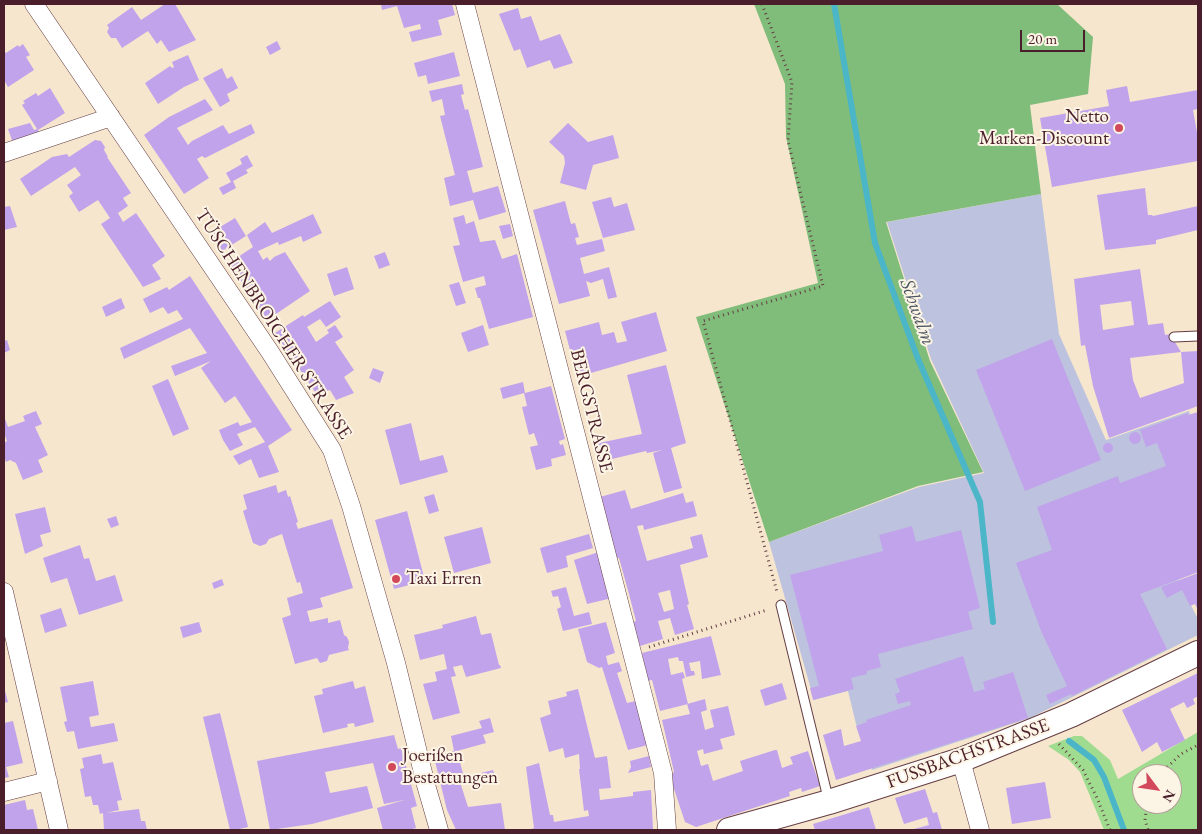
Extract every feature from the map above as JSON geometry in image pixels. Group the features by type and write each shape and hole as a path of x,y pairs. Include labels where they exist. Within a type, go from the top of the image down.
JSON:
{"street":[{"name":"TÜSCHENBROICHER STRASSE","path":"34,4 264,344 332,450 351,506 396,662 439,830"},
{"name":"BERGSTRASSE","path":"465,4 663,773 667,830"},
{"path":"4,153 111,117"},
{"path":"4,592 6,612 59,830"},
{"name":"FUSSBACHSTRASSE","path":"729,830 829,802 961,760 1043,727 1198,653"},
{"path":"961,760 980,830"},
{"path":"4,792 48,781"}],"lane":[{"path":"1174,337 1198,336"},
{"path":"781,605 786,647 829,802"}],"path":[{"path":"632,653 781,605 703,321 823,286 788,140 792,82 762,4"},
{"path":"1043,727 1082,770 1097,798 1110,830"},
{"path":"1170,764 1181,754 1198,746"},
{"path":"1146,814 1145,820 1148,830"}],"shaded area":[{"path":"1041,194 1059,334 1106,440 1189,411 1198,446 1198,572 1178,580 1198,619 1198,635 1030,718 872,770 856,724 848,691 814,700 769,542 919,487 984,473 931,359 887,222"}],"green space":[{"path":"754,4 1057,4 1093,37 1088,94 1030,105 1041,194 886,222 930,361 983,472 918,486 769,542 696,317 818,283 786,137 785,84"},
{"path":"1198,732 1198,830 1104,830 1080,772 1069,760 1048,746 1074,736 1082,736 1110,760 1118,779 1132,771 1132,814 1182,814 1182,764 1144,764"}],"building":[{"path":"165,4 175,4 196,40 169,52 161,40 157,44 148,31 122,48 116,38 111,38 107,32 109,28 107,25 132,7 141,20"},
{"path":"381,4 452,4 455,15 438,20 442,35 412,42 409,32 421,29 420,24 404,28 397,6 382,10"},
{"path":"518,8 521,19 531,16 540,41 560,34 573,63 554,69 550,60 527,68 520,49 514,51 499,14"},
{"path":"277,41 281,49 270,55 266,47"},
{"path":"23,44 30,55 26,57 34,70 8,87 4,80 4,50 6,53"},
{"path":"454,52 460,76 428,84 426,75 418,77 414,63"},
{"path":"188,55 199,80 184,87 158,104 145,83 170,66 174,67 172,62"},
{"path":"222,68 227,79 232,76 238,88 227,94 230,101 220,107 203,78"},
{"path":"462,84 464,94 461,95 465,110 468,109 483,167 467,171 473,193 498,186 506,212 479,220 473,200 450,206 444,178 455,175 440,116 445,115 442,99 432,102 429,91"},
{"name":"Netto Marken-Discount","path":"1127,86 1130,102 1198,90 1198,109 1193,110 1198,138 1198,161 1052,187 1040,118 1109,106 1106,90"},
{"path":"50,88 65,113 38,130 39,135 13,143 8,129 30,123 34,130 37,129 22,105 25,103 23,101 36,93 38,96"},
{"path":"205,99 213,110 177,128 188,145 223,125 229,134 251,124 255,133 205,158 202,156 197,159 209,178 184,194 144,135 169,117"},
{"path":"568,123 588,142 613,135 619,158 593,165 586,190 560,183 565,163 564,156 549,142"},
{"path":"95,140 101,141 105,147 104,150 107,157 131,193 123,198 128,206 118,213 123,222 136,213 165,256 152,265 161,279 143,287 101,224 110,218 98,200 79,212 69,196 73,193 67,185 81,175 75,167 31,196 20,179 52,157 67,154 69,157"},
{"path":"247,155 253,166 246,170 248,173 233,181 236,188 223,195 219,188 231,182 226,173 242,164 240,159"},
{"path":"1145,188 1148,215 1153,216 1198,206 1198,230 1156,240 1156,244 1105,250 1097,195"},
{"path":"611,197 614,207 627,203 635,230 603,238 592,202"},
{"path":"565,201 571,224 575,223 579,237 575,238 577,245 602,239 605,251 580,258 584,274 609,267 617,297 608,299 603,279 591,283 586,281 590,296 559,304 533,210"},
{"path":"10,206 17,227 4,230 4,207"},
{"path":"313,214 322,233 303,242 301,236 279,245 278,242 258,251 263,260 267,257 270,261 285,252 310,291 267,320 229,263 253,247 247,235 265,222 272,233"},
{"path":"464,215 466,224 474,221 480,242 495,240 502,259 517,254 533,317 489,329 480,298 478,298 475,288 486,285 484,276 463,282 453,246 460,245 453,218"},
{"path":"235,218 246,236 222,251 210,233"},
{"path":"510,224 513,236 503,239 499,226"},
{"path":"385,252 390,265 379,269 374,256"},
{"path":"347,267 354,289 334,296 327,274"},
{"path":"1140,269 1148,325 1163,323 1165,335 1170,334 1181,352 1198,351 1198,406 1109,438 1093,386 1085,345 1081,346 1074,279","holes":["1131,301 1134,325 1103,330 1100,305","1181,352 1184,383 1140,398 1133,380 1130,358"]},
{"path":"190,276 292,430 268,446 279,472 259,478 251,459 239,465 233,456 265,442 255,427 237,434 243,445 230,451 223,440 219,430 238,422 240,426 252,422 235,396 225,403 201,368 211,361 175,376 171,366 207,353 190,328 124,359 120,348 183,319 177,310 168,314 163,307 150,313 143,299 167,287 169,290"},
{"path":"459,282 466,303 456,306 449,285"},
{"path":"121,298 125,308 106,317 102,307"},
{"path":"330,301 341,317 326,327 320,319 307,327 316,342 329,333 327,330 335,325 343,337 335,342 354,370 344,377 354,393 336,400 330,390 321,393 315,392 275,333"},
{"path":"656,312 667,351 577,377 565,331 599,322 602,335 614,332 617,343 627,341 621,322"},
{"path":"483,325 489,345 468,352 461,333"},
{"path":"1052,339 1101,460 1025,491 976,370"},
{"path":"7,340 10,350 4,353 4,341"},
{"path":"666,365 686,443 671,448 682,488 664,493 653,453 662,450 647,453 646,451 599,462 594,444 642,434 627,375"},
{"path":"373,368 384,372 380,383 369,378"},
{"path":"168,379 189,429 173,436 152,386"},
{"path":"523,382 525,393 551,386 565,439 559,441 560,445 563,444 566,455 551,459 552,466 536,470 530,447 538,445 534,433 529,435 522,407 527,406 524,393 503,399 500,388"},
{"path":"36,411 42,424 35,427 48,455 38,460 43,472 23,480 16,463 10,460 6,462 4,456 4,443 7,441 4,433 4,416 8,427 25,421 23,416"},
{"path":"1198,412 1198,572 1140,594 1167,649 1072,696 1071,694 1050,704 1046,695 1067,686 1041,631 1016,563 1052,550 1037,507 1118,476 1120,483 1166,466 1157,443 1146,447 1140,430 1188,413 1188,415"},
{"path":"411,423 420,461 443,455 448,472 400,485 385,430"},
{"path":"1135,432 1141,438 1135,444 1129,438"},
{"path":"1108,443 1113,448 1108,453 1103,448"},
{"path":"276,485 278,493 286,490 288,497 290,496 298,522 296,523 298,529 332,519 353,588 320,598 323,607 307,611 310,622 328,618 328,623 340,620 344,635 349,642 349,650 329,655 327,661 320,663 317,658 295,664 282,618 291,615 287,598 303,593 300,582 297,583 282,534 269,539 266,544 260,546 253,543 243,511 247,509 243,495"},
{"path":"625,490 631,509 683,493 686,503 693,501 697,516 644,530 643,525 637,526 647,561 693,548 690,537 702,534 708,557 680,565 689,604 687,605 694,629 675,635 670,618 658,621 663,639 640,646 633,622 636,621 629,594 619,558 616,558 600,497","holes":["670,590 674,609 664,612 658,593"]},
{"path":"434,494 439,511 429,514 424,497"},
{"path":"45,507 51,532 40,535 43,546 25,554 15,514"},
{"path":"407,511 425,581 394,589 375,520"},
{"path":"116,516 119,525 111,528 107,519"},
{"path":"912,526 916,542 961,530 980,608 968,612 973,629 878,654 881,667 867,671 867,674 851,678 854,689 813,700 810,688 819,686 790,575 883,551 879,535"},
{"path":"482,527 491,563 454,573 444,537"},
{"path":"589,534 593,548 566,556 568,567 547,573 540,548"},
{"path":"80,545 84,559 89,558 96,581 115,575 123,601 79,615 67,578 51,583 43,558"},
{"path":"599,552 612,598 587,604 574,560"},
{"path":"1198,573 1198,610 1195,604 1190,606 1182,590 1167,598 1161,587"},
{"path":"222,579 224,585 214,589 212,583"},
{"path":"566,587 574,616 589,612 592,624 563,631 557,609 561,607 558,596 553,597 551,591"},
{"path":"61,608 67,626 45,633 40,615"},
{"path":"476,616 481,635 491,633 501,668 466,677 462,665 453,667 456,676 451,677 460,713 433,720 423,684 437,681 435,672 447,669 444,654 420,660 414,635 443,628 442,625"},
{"path":"199,622 202,632 183,638 180,627"},
{"path":"606,622 615,653 606,656 608,665 619,662 622,671 617,673 627,703 640,700 652,744 628,750 602,667 599,668 587,662 578,629"},
{"path":"711,636 721,675 702,679 700,661 689,663 691,671 694,671 695,675 686,677 683,661 679,661 678,657 668,659 671,675 683,672 685,678 682,679 688,704 660,711 652,680 648,681 642,653"},
{"path":"963,656 974,692 985,689 983,682 1013,672 1028,718 836,780 823,735 841,729 844,746 861,741 856,726 867,722 866,720 911,705 910,701 898,704 895,694 900,692 895,679"},
{"path":"1198,673 1198,696 1193,699 1195,704 1187,708 1184,702 1170,709 1185,740 1162,752 1157,742 1142,752 1122,710"},
{"path":"93,681 99,715 89,717 91,727 114,723 118,741 78,749 74,731 67,732 64,722 67,721 60,687"},
{"path":"353,681 355,689 365,686 374,722 355,727 354,723 347,724 348,727 323,733 314,696 323,694 322,689"},
{"path":"782,683 787,699 765,706 760,690"},
{"path":"4,687 8,702 4,703"},
{"path":"578,689 595,758 607,756 611,788 599,789 600,800 633,796 633,792 651,790 653,829 529,830 534,828 526,767 539,763 550,815 553,815 554,822 589,816 588,810 584,811 579,754 565,758 563,748 549,752 540,718 551,714 548,701 567,696 566,692"},
{"path":"705,699 707,710 701,712 705,730 714,727 710,710 728,706 735,735 720,739 723,749 704,754 703,749 697,751 701,766 708,764 713,781 743,771 740,761 777,750 782,768 793,764 790,757 808,751 820,786 802,792 801,788 789,792 790,796 696,827 685,822 670,777 674,772 662,720 690,714 687,704"},
{"path":"220,713 248,827 235,830 230,830 203,717"},
{"path":"490,718 494,732 483,735 486,743 457,751 465,781 460,782 468,807 501,803 505,830 456,830 447,810 434,757 454,751 451,736 482,728 479,721"},
{"path":"13,721 23,763 6,767 9,777 4,778 4,723"},
{"path":"394,735 398,749 401,748 417,806 411,808 416,828 409,830 383,830 377,808 404,800 384,804 373,763 325,772 330,793 367,786 373,808 312,824 270,830 257,761"},
{"path":"101,754 103,764 113,762 122,800 117,801 119,810 106,813 139,809 141,821 145,821 147,830 104,830 103,813 100,814 98,805 93,805 91,796 85,797 80,769 84,768 82,758"},
{"path":"649,756 651,767 628,773 631,767 630,761"},
{"path":"493,770 495,777 482,779 481,773"},
{"path":"1045,782 1051,818 1012,824 1006,788"},
{"path":"925,789 933,813 937,812 942,830 910,830 929,825 927,817 904,824 895,798"},
{"path":"25,800 27,810 33,809 38,830 4,830 4,805"},
{"path":"869,807 876,830 815,830 813,824"}],"waterway":[{"name":"Schwalm","path":"834,4 875,243 918,359 980,502 993,622"},
{"name":"Schwalm","path":"1069,741 1094,760 1104,777 1124,830"}],"place":[{"name":"Netto Marken-Discount","path":"1119,128"},
{"name":"Taxi Erren","path":"396,579"},
{"name":"Joerißen Bestattungen","path":"392,767"}]}
